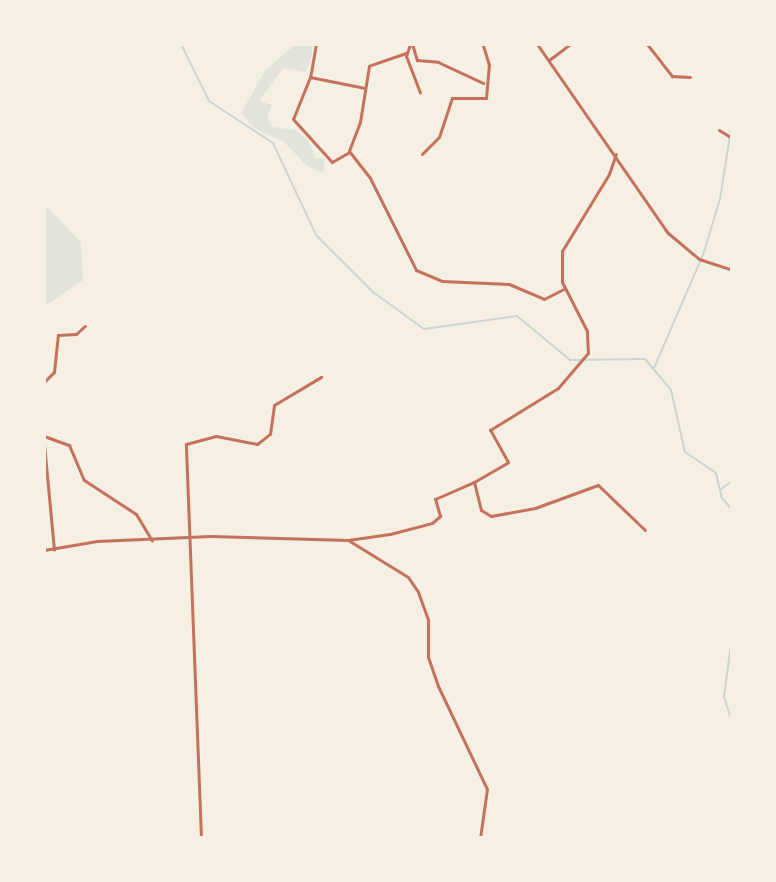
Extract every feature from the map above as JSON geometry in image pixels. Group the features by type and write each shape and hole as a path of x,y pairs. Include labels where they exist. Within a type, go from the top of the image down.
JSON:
{"street":[{"path":"316,44 310,77 293,119 332,162 349,151 369,66 406,53 411,44"},
{"path":"411,44 417,60 438,62 485,84"},
{"path":"537,44 668,233 699,259 732,270"},
{"path":"549,60 570,44"},
{"path":"647,44 672,76 690,77"},
{"path":"422,154 439,137 452,98 482,101 488,91 485,84 489,65 483,45"},
{"path":"406,53 420,92"},
{"path":"310,77 365,88"},
{"path":"719,130 732,138"},
{"path":"349,151 370,178 416,270 442,281 509,284 544,299 564,289"},
{"path":"44,550 97,541 348,540 432,523 440,516 435,499 474,482 508,462 490,430 558,388 588,353 587,331 564,289 562,251 609,174 616,154"},
{"path":"44,382 54,372 58,335 76,334 85,326"},
{"path":"201,838 185,451 190,439 216,436 257,444 270,434 274,405 321,377"},
{"path":"44,436 69,445 84,480 136,514 152,541"},
{"path":"44,444 54,550"},
{"path":"474,482 481,510 491,516 535,508 545,500 598,485 645,530"},
{"path":"348,540 408,577 418,592 428,620 428,657 438,686 487,789 480,838"}],"shaded area":[{"path":"295,44 313,44 310,64 305,72 283,68 259,101 272,105 267,117 272,127 295,130 308,140 315,158 325,159 323,173 307,166 284,142 254,128 241,113 265,71"},
{"path":"44,204 81,242 83,280 44,307"}],"waterway":[{"path":"181,44 209,101 273,143 316,235 373,292 424,329 517,316 570,360 645,359 671,390 685,452 716,473 722,498 732,510"},
{"path":"654,368 703,255 720,199 732,123"},
{"path":"720,490 732,481"},
{"path":"732,637 724,697 732,722"},
{"path":"616,838 677,838"}]}
